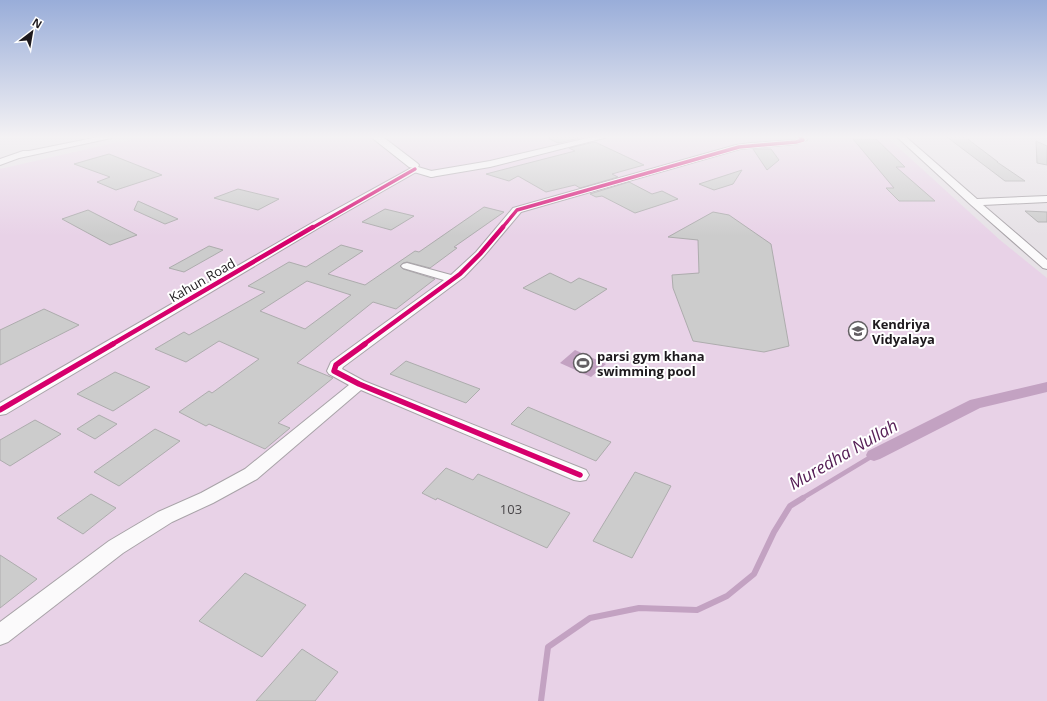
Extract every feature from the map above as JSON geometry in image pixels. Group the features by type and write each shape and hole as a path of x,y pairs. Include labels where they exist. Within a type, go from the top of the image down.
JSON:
{"street":[{"name":"Kahun Road","path":"0,400 417,170"},
{"name":"Kahun Road","path":"0,410 328,218 417,170"},
{"path":"580,475 359,384 334,371 336,365 453,279 480,254 517,210 659,170"},
{"path":"938,170 1047,266"},
{"path":"974,202 1047,199"},
{"path":"407,266 453,279"},
{"path":"0,635 116,547 165,517 207,498 251,474 359,384"}],"shaded area":[{"path":"0,170 923,170 1000,240 1047,278 1047,701 0,701"},
{"name":"parsi gym khana swimming pool","path":"575,350 606,364 591,377 560,363"}],"building":[{"path":"90,170 149,170 162,175 116,190 97,182 110,177"},
{"path":"503,170 627,170 612,174 618,177 580,188 575,185 546,192 518,176 509,181 486,174"},
{"path":"742,170 733,184 714,190 699,184"},
{"path":"879,170 899,170 935,201 899,201 886,188 894,188"},
{"path":"990,170 1008,170 1025,181 1005,181"},
{"path":"629,182 652,194 662,191 678,199 635,213 602,196 596,197 590,194"},
{"path":"238,189 279,199 258,210 214,198"},
{"path":"138,201 178,219 165,224 134,210"},
{"path":"484,207 504,212 454,247 457,248 430,268 407,262 403,263 400,266 403,269 435,279 396,309 373,302 297,363 333,378 278,423 290,428 265,449 209,424 206,426 179,412 209,391 212,393 259,359 219,341 186,362 155,349 184,332 189,335 265,292 248,286 289,262 306,267 341,245 363,251 328,274 365,285 415,251 419,252","holes":["307,281 351,295 305,329 260,311"]},
{"path":"385,209 414,216 391,230 362,222"},
{"path":"88,210 137,235 110,245 62,219"},
{"path":"1025,211 1047,212 1047,222 1038,222"},
{"path":"713,212 729,215 771,244 789,346 764,352 693,341 673,288 672,275 699,273 698,240 668,237"},
{"path":"209,246 223,250 184,272 169,268"},
{"path":"550,273 571,283 579,278 607,289 575,310 523,288"},
{"path":"44,309 79,325 0,365 0,330"},
{"path":"406,361 480,389 466,403 390,374"},
{"path":"115,372 150,387 113,411 77,394"},
{"path":"528,407 611,442 596,461 511,424"},
{"path":"99,415 117,424 95,439 77,429"},
{"path":"35,420 61,434 10,466 0,460 0,440"},
{"path":"155,429 180,441 119,486 94,472"},
{"path":"446,468 473,480 478,474 570,513 547,548 437,498 436,500 422,493"},
{"path":"635,472 671,486 632,558 593,541"},
{"path":"91,494 116,508 83,534 57,518"},
{"path":"0,555 37,579 0,608"},
{"path":"245,573 306,605 262,657 199,621"},
{"path":"302,649 338,672 315,701 256,701"}],"waterway":[{"name":"Muredha Nullah","path":"874,455 975,404 1047,387"},
{"name":"Muredha Nullah","path":"801,499 874,455"},
{"name":"Muredha Nullah","path":"541,701 548,647 590,618 639,608 697,610 727,596 754,574 774,532 790,506 803,498"}],"cycle path":[{"path":"0,410 328,218 414,170"},
{"path":"580,475 359,384 334,371 336,365 460,274 480,254 517,210 659,170"}],"place":[{"name":"Kendriya Vidyalaya","path":"858,331"},
{"name":"parsi gym khana swimming pool","path":"583,363"}]}
